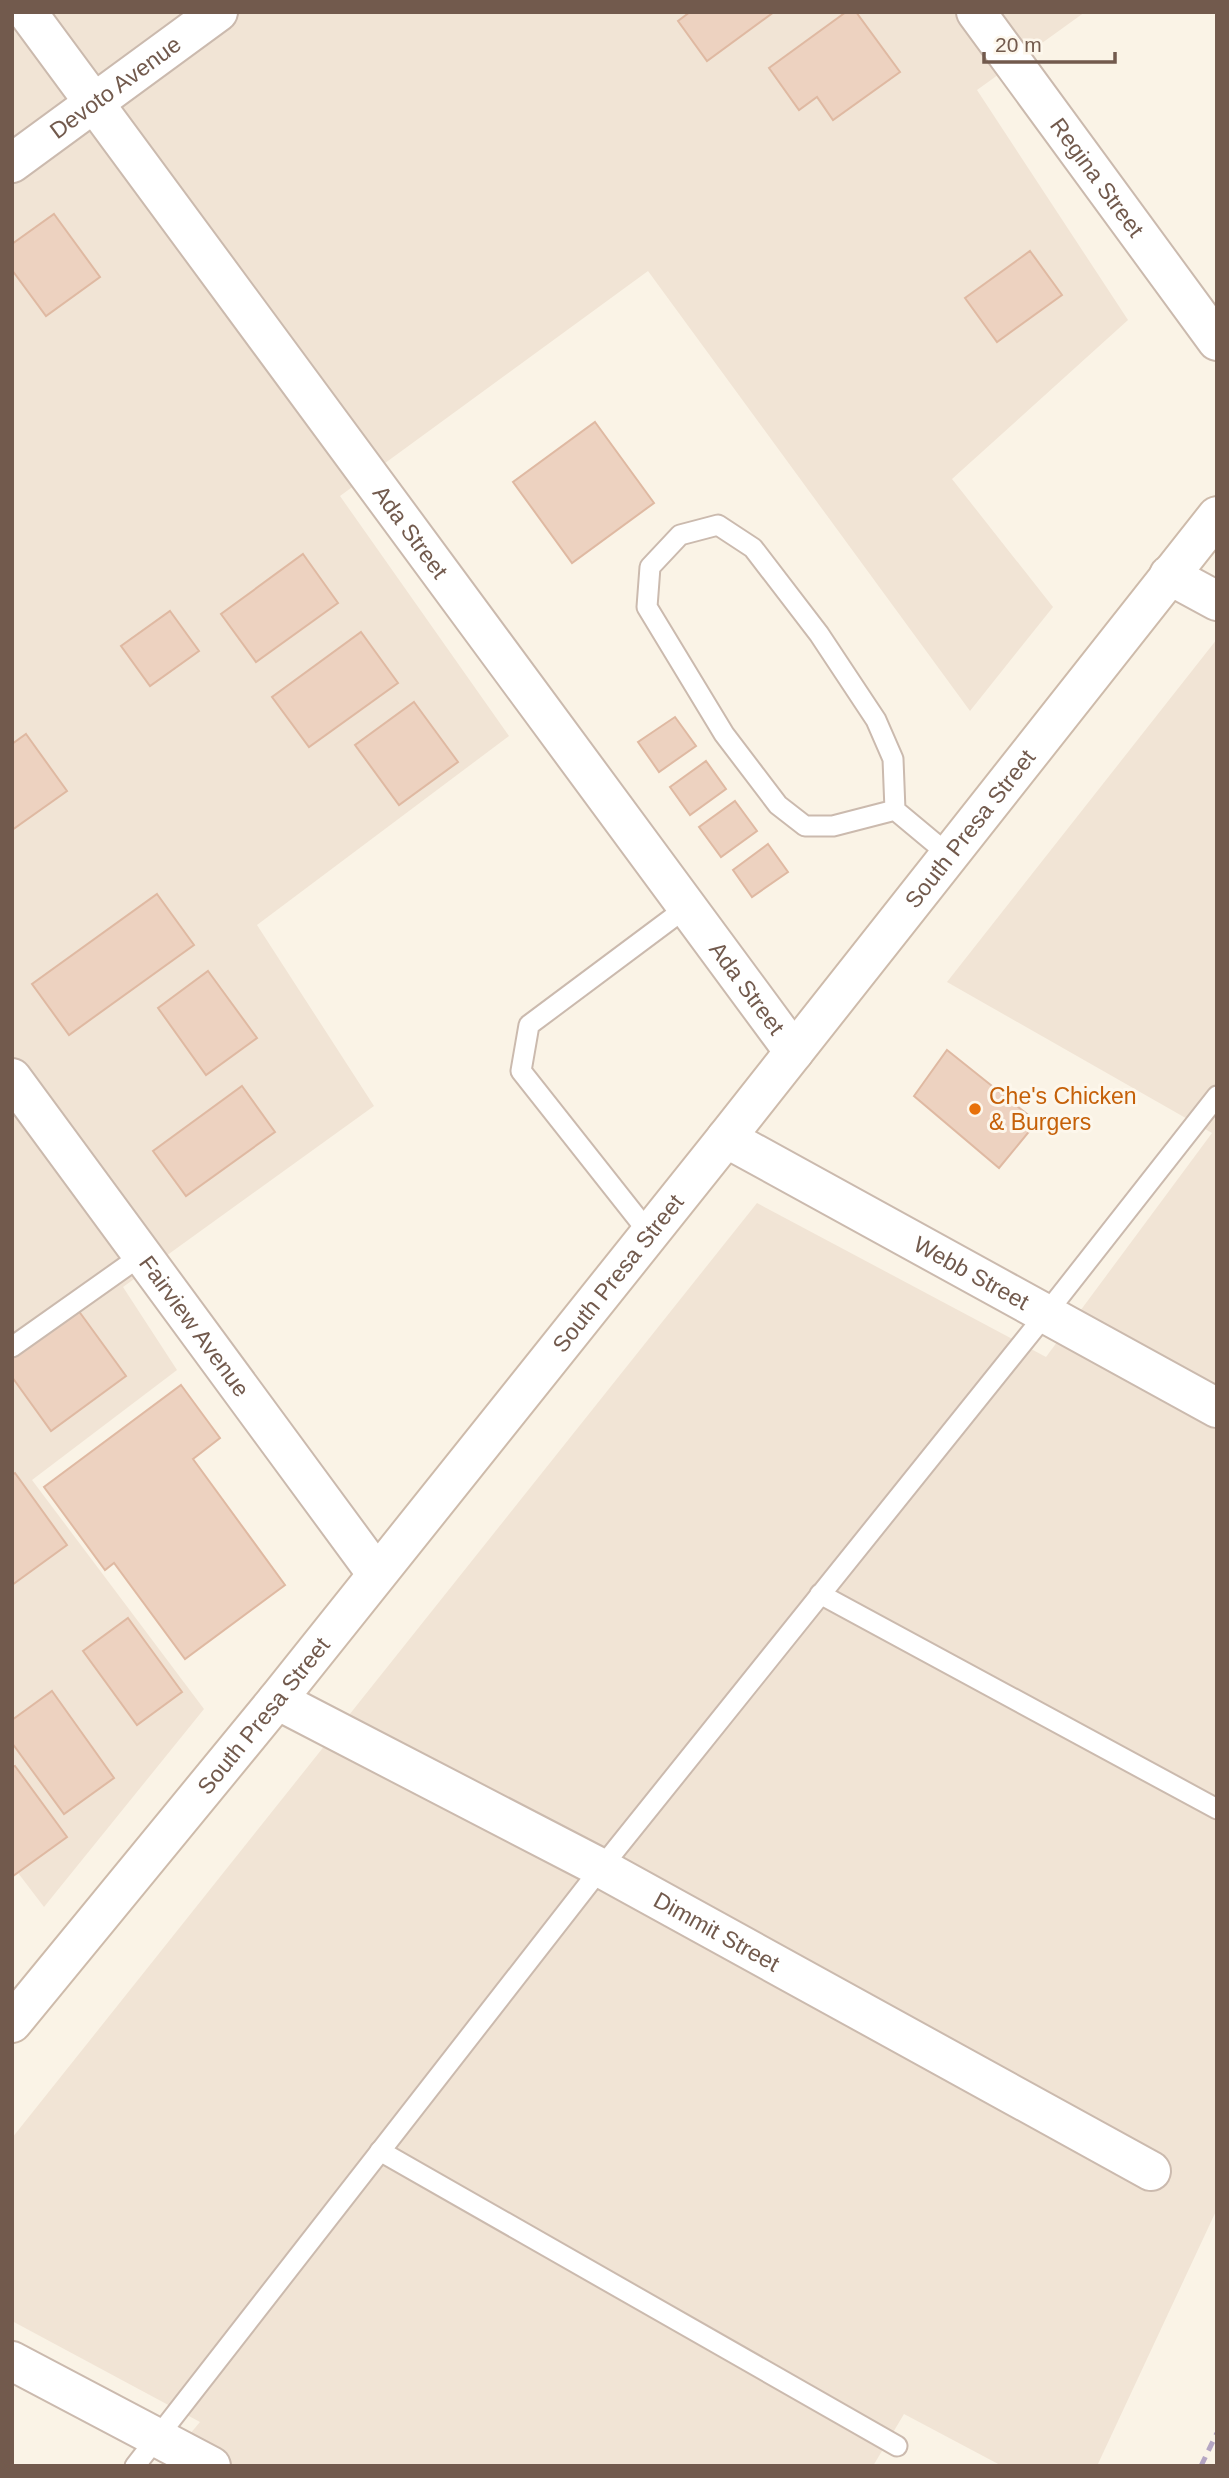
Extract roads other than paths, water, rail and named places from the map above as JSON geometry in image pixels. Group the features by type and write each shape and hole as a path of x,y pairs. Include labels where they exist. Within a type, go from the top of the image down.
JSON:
{"street":[{"name":"Ada Street","path":"27,12 794,1052"},
{"name":"Devoto Avenue","path":"12,163 218,12"},
{"name":"Regina Street","path":"976,12 1217,341"},
{"name":"South Presa Street","path":"12,2023 277,1700 726,1138 1217,516"},
{"path":"1169,575 1217,601"},
{"name":"Fairview Avenue","path":"12,1078 376,1573"},
{"name":"Webb Street","path":"726,1138 1217,1408"},
{"name":"Dimmit Street","path":"277,1700 601,1868 1151,2171"},
{"path":"12,2361 146,2452 211,2466"}],"lane":[{"path":"895,810 833,826 805,826 778,804 724,734 647,607 650,567 681,535 718,525 753,548 819,634 876,720 893,759 895,810 949,855"},
{"path":"649,1233 521,1071 529,1025 687,907"},
{"path":"146,2452 601,1868 1045,1315 1217,1096"},
{"path":"12,1347 142,1255"},
{"path":"820,1594 1217,1808"},
{"path":"380,2151 897,2446"}],"railway":[{"path":"1201,2466 1217,2433"}],"place":[{"name":"Che's Chicken & Burgers","path":"975,1109"}]}
